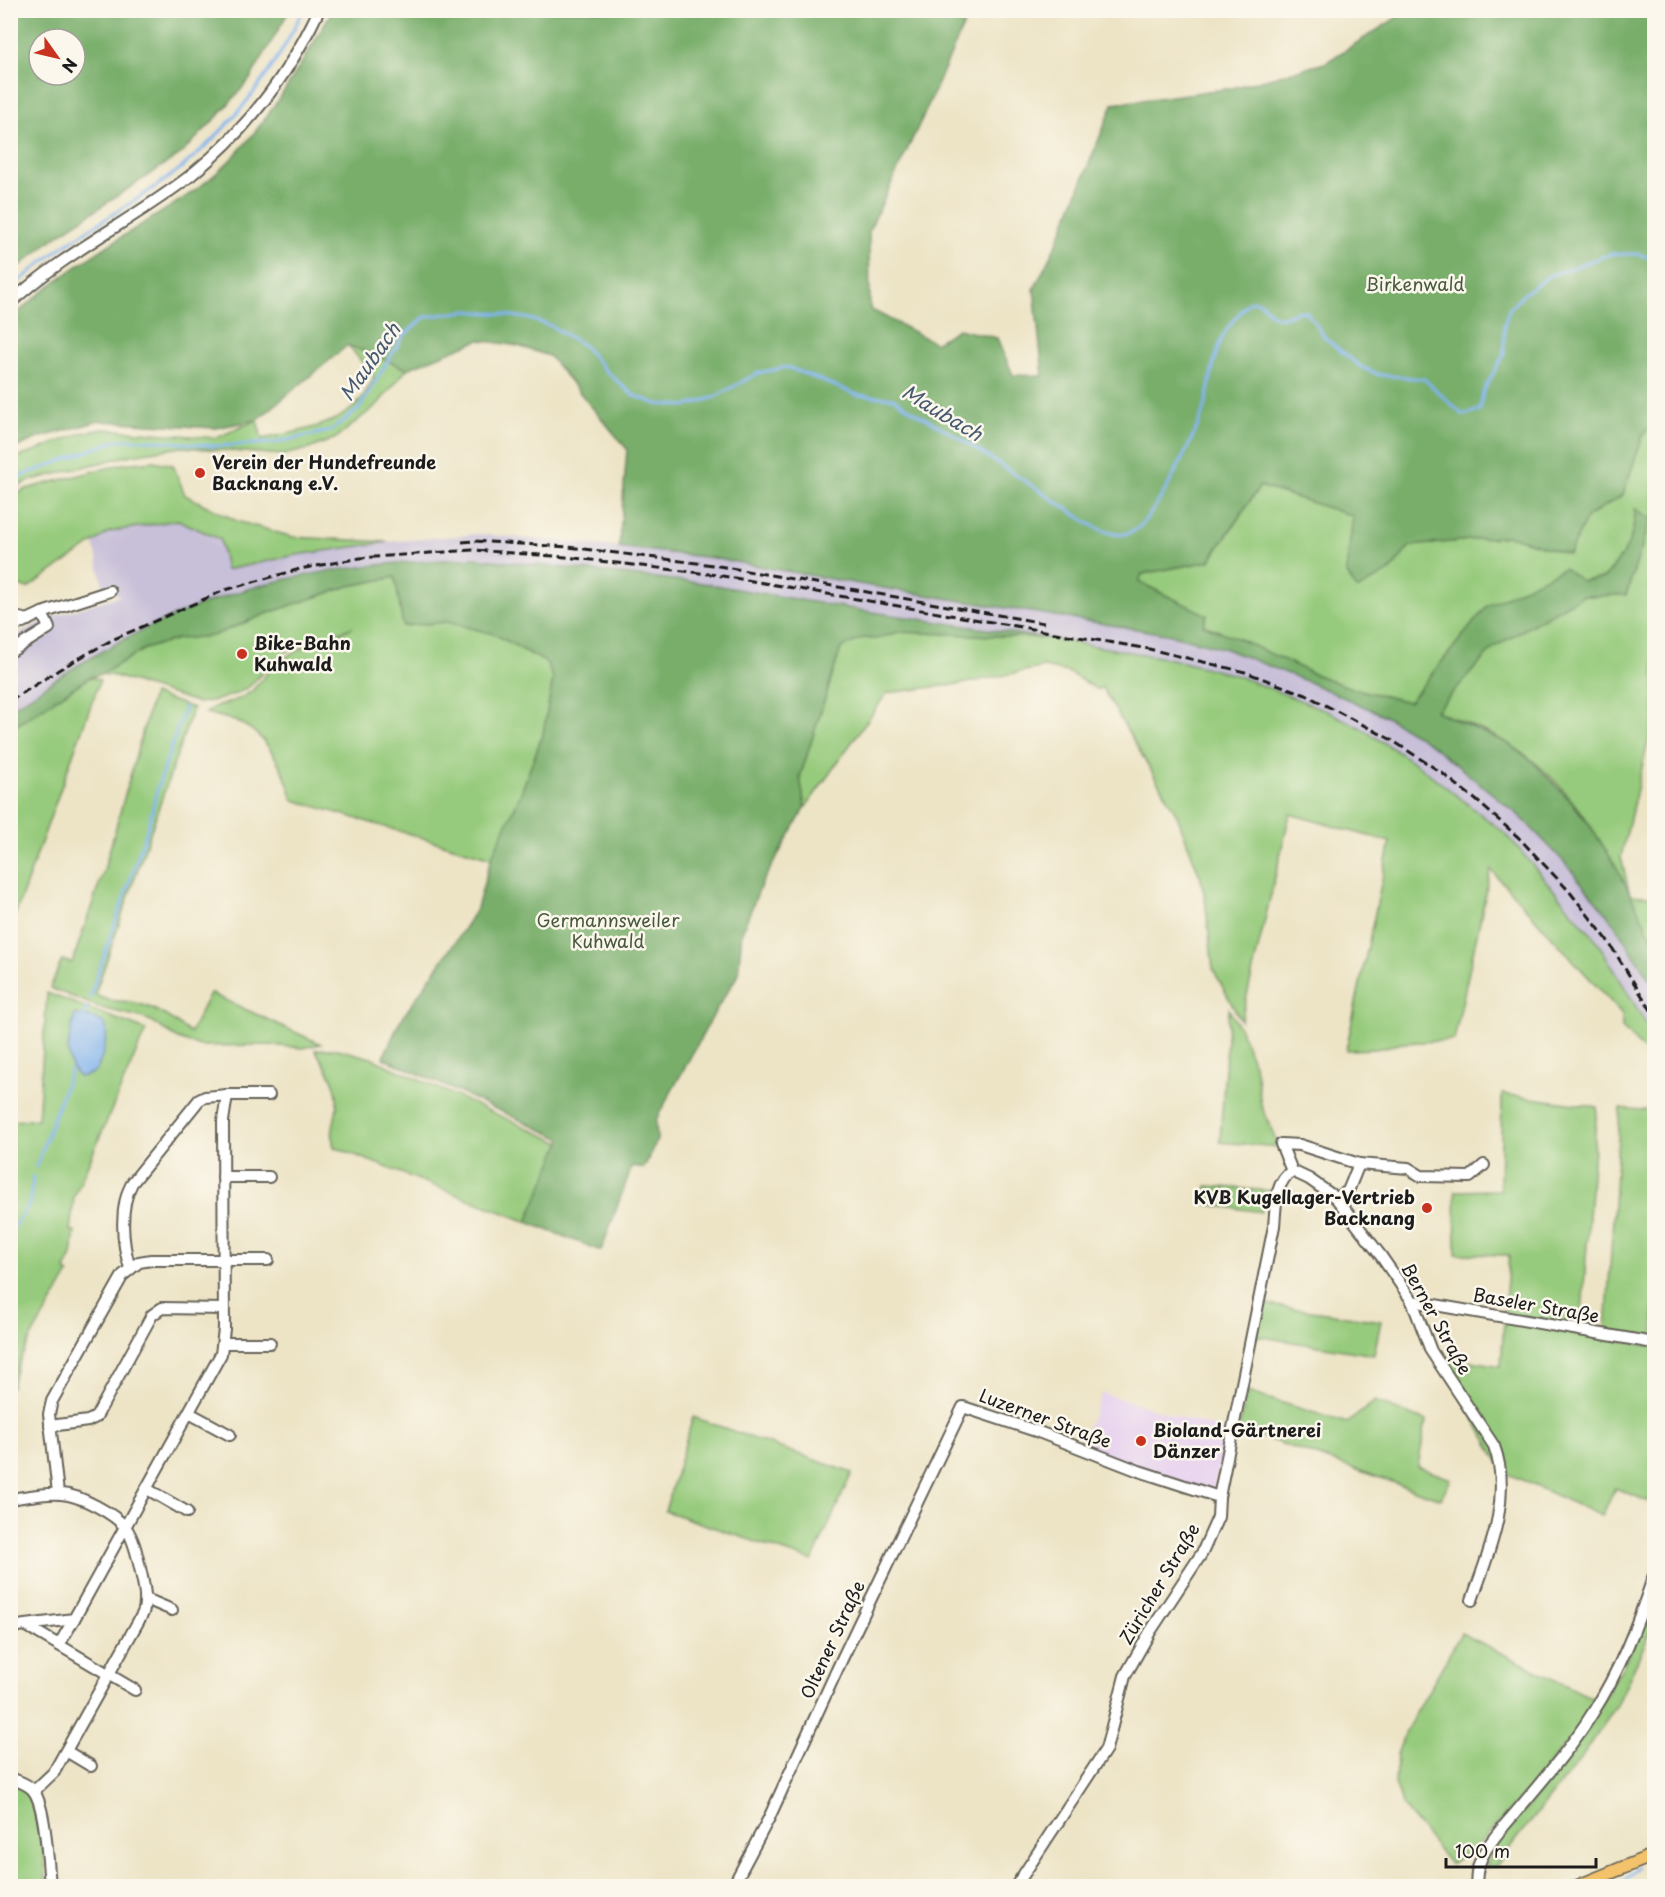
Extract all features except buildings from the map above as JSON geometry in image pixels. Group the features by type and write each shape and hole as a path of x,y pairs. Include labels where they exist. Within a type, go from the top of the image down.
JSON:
{"main road":[{"path":"1578,1887 1654,1855"}],"street":[{"path":"10,303 77,250 190,175 220,149 251,117 278,82 319,10"},
{"path":"10,628 42,613 110,591"},
{"path":"10,652 49,628 42,613"},
{"path":"10,616 28,620"},
{"path":"59,1645 221,1354 224,1343 223,1121 227,1095"},
{"path":"130,1268 125,1252 124,1219 127,1193 132,1183 199,1100 205,1097 227,1095 269,1095"},
{"path":"1292,1171 1281,1144 1300,1145 1359,1164 1408,1168 1421,1176 1470,1177 1484,1165"},
{"path":"1336,1198 1348,1191 1359,1164"},
{"name":"Berner Straße","path":"1292,1171 1309,1179 1336,1198 1381,1256 1412,1301 1431,1351 1494,1446 1500,1460 1502,1477 1497,1531 1472,1600"},
{"name":"Züricher Straße","path":"1016,1887 1106,1749 1125,1676 1150,1632 1202,1553 1218,1516 1218,1497 1274,1226 1279,1183 1292,1171"},
{"path":"223,1177 269,1177"},
{"path":"58,1493 49,1414 52,1401 123,1275 139,1262 151,1260 268,1260"},
{"name":"Baseler Straße","path":"1412,1301 1654,1343"},
{"path":"50,1426 88,1421 96,1417 152,1315 162,1308 223,1309"},
{"path":"224,1343 270,1343"},
{"name":"Luzerner Straße","path":"963,1407 1218,1497"},
{"name":"Oltener Straße","path":"733,1887 769,1818 842,1659 963,1407"},
{"path":"189,1413 230,1435"},
{"path":"147,1489 187,1512"},
{"path":"10,1499 58,1493 76,1497 92,1504 126,1527 133,1541 146,1599 143,1613 54,1772 34,1791"},
{"path":"1477,1887 1476,1871 1480,1861 1592,1715 1641,1616 1654,1575"},
{"path":"146,1599 172,1610"},
{"path":"10,1627 74,1618"},
{"path":"25,1625 135,1690"},
{"path":"66,1751 91,1766"},
{"path":"10,1778 34,1791 38,1799 43,1820 50,1887"}],"shaded area":[{"path":"178,520 220,539 226,570 296,555 388,542 478,534 713,558 1172,635 1226,649 1383,715 1428,742 1521,817 1566,864 1614,923 1631,948 1654,987 1654,1037 1597,941 1361,728 1325,710 1235,675 1171,659 702,583 474,558 342,569 269,584 234,594 134,634 81,663 11,709 11,639 47,618 120,596 103,587 94,543 109,532"},
{"path":"1102,1393 1229,1432 1213,1489 1192,1487 1080,1445"}],"green space":[{"path":"11,10 289,10 250,79 182,153 54,238 11,273"},
{"name":"Birkenwald","path":"332,11 970,11 869,231 870,309 935,343 958,329 997,338 1013,375 1043,376 1034,289 1057,243 1113,104 1232,88 1325,63 1407,11 1654,11 1654,423 1643,435 1623,495 1587,517 1569,554 1509,536 1410,546 1390,571 1357,590 1346,572 1353,516 1260,486 1209,561 1142,574 1139,582 1207,615 1203,625 1351,688 1409,702 1487,606 1564,568 1582,581 1604,578 1627,547 1633,530 1635,509 1651,518 1626,595 1582,596 1494,647 1436,711 1509,744 1532,761 1570,800 1589,824 1616,866 1654,941 1654,987 1614,923 1566,864 1521,817 1428,742 1383,715 1311,683 1226,649 1172,635 713,558 619,547 627,449 549,356 518,346 479,340 407,369 348,345 257,420 215,428 100,421 38,438 11,450 11,319 75,268 184,197 222,168 239,151 269,113 296,73"},
{"path":"348,345 407,369 378,404 336,438 309,449 283,455 182,447 131,455 28,481 11,491 11,460 82,433 104,429 216,438 257,420 262,439 324,424 346,413 359,402 374,377"},
{"path":"1654,423 1654,717 1621,857 1630,895 1594,832 1556,782 1533,761 1507,743 1436,711 1494,647 1582,596 1626,595 1651,518 1635,509 1633,530 1627,547 1604,578 1582,581 1487,606 1409,702 1351,688 1203,625 1207,615 1139,582 1142,574 1210,561 1260,486 1354,516 1346,572 1390,571 1410,546 1509,536 1569,554 1587,517 1623,494 1643,435"},
{"path":"154,461 173,465 185,495 237,521 293,537 388,542 296,555 226,570 220,539 178,520 109,532 28,588 11,585 11,497 26,489 122,464"},
{"name":"Germannsweiler Kuhwald","path":"474,558 702,583 865,611 1047,638 898,632 876,639 863,638 841,648 800,777 805,808 761,885 742,932 738,975 656,1120 657,1140 644,1168 632,1166 601,1251 527,1222 562,1139 383,1058 400,1021 477,908 491,858 519,798 543,734 553,679 547,663 494,634 447,622 403,626 395,577 349,586 271,612 212,636 177,639 144,649 102,674 90,677 11,729 11,709 16,705 103,650 197,606 270,583 320,572 397,563"},
{"path":"395,577 403,626 447,622 494,634 547,663 553,679 543,734 519,798 491,858 293,800 275,756 260,737 242,724 206,713 214,707 239,699 251,692 277,662 294,652 353,627 287,651 275,659 250,686 217,700 199,703 115,676 102,674 144,649 177,639 212,636 268,613 349,586"},
{"path":"898,632 1047,638 1171,659 1235,675 1325,710 1361,728 1418,765 1507,835 1597,941 1654,1037 1654,1076 1651,1058 1622,1028 1622,1014 1491,870 1454,1040 1346,1050 1390,842 1290,814 1241,1021 1213,969 1201,879 1176,813 1102,687 1098,690 1068,672 1044,667 966,683 887,693 805,808 800,777 841,648 863,638 876,639"},
{"path":"90,677 100,680 11,926 11,729 47,703"},
{"path":"153,694 193,708 95,994 105,999 136,1003 151,1008 190,1033 210,993 321,1044 303,1048 268,1045 200,1046 178,1039 151,1021 101,1008 50,988 62,960 72,963 104,870"},
{"path":"1630,895 1654,897 1654,941 1640,914"},
{"path":"47,993 146,1030 74,1197 70,1231 75,1231 72,1256 65,1270 69,1274 27,1345 14,1375 11,1389 11,1121 38,1119"},
{"path":"1229,1009 1242,1033 1256,1070 1261,1105 1279,1147 1220,1142"},
{"path":"338,1049 371,1058 561,1143 527,1222 334,1147 336,1090 331,1076 315,1050"},
{"path":"1502,1094 1597,1107 1581,1327 1504,1314 1509,1255 1456,1254 1455,1191 1500,1190"},
{"path":"1654,1104 1654,1339 1606,1331 1620,1108 1653,1111"},
{"path":"1207,1186 1274,1191 1272,1204 1263,1203 1261,1212 1205,1204"},
{"path":"1262,1304 1381,1321 1374,1355 1255,1336"},
{"path":"1504,1321 1654,1347 1654,1500 1652,1503 1615,1488 1602,1516 1504,1472 1439,1356 1501,1366"},
{"path":"1247,1392 1347,1423 1375,1401 1426,1421 1418,1467 1451,1479 1441,1499 1239,1429"},
{"path":"693,1417 852,1473 812,1561 665,1511"},
{"path":"1654,1589 1654,1624 1617,1705 1584,1754 1496,1866 1486,1867 1493,1849 1564,1761 1623,1666 1639,1633"},
{"path":"1461,1633 1596,1700 1574,1734 1518,1802 1475,1848 1450,1864 1403,1807 1395,1783 1397,1754 1406,1731"},
{"path":"10,1784 28,1791 37,1808 47,1886 11,1886"}],"water":[{"path":"75,1014 99,1020 103,1022 106,1029 104,1048 98,1067 92,1073 79,1077 70,1062 68,1047"}],"waterway":[{"path":"10,289 61,248 181,168 218,134 266,75 292,33 303,10"},
{"name":"Maubach","path":"10,480 118,440 149,440 216,446 273,443 330,431 359,409 403,336 425,317 466,311 502,314 530,319 551,326 583,345 608,373 633,395 657,404 687,406 715,397 758,373 787,367 858,395 893,398 958,437 1093,526 1112,534 1121,534 1132,532 1141,525 1163,494 1201,417 1222,338 1231,323 1250,301 1260,302 1271,314 1280,318 1300,311 1307,312 1326,339 1361,367 1380,375 1424,379 1463,415 1480,410 1483,392 1504,354 1504,326 1509,309 1525,293 1549,276 1611,254 1638,254 1654,259"},
{"path":"90,997 148,827 158,786 185,707"},
{"path":"84,1017 87,1007"},
{"path":"36,1167 71,1069"},
{"path":"10,1238 12,1230 30,1203 33,1176"},
{"path":"1648,1852 1654,1844"},
{"path":"1621,1886 1637,1867"}],"railway":[{"path":"462,542 568,547 713,565 1044,623"},
{"path":"10,701 60,669 112,640 225,590 300,569 360,558 473,550 566,557 717,575 1149,649 1245,672 1306,695 1390,739 1442,773 1518,837 1569,891 1606,938 1654,1015"}],"place":[{"name":"Verein der Hundefreunde Backnang e.V.","path":"200,473"},
{"name":"Bike-Bahn Kuhwald","path":"242,654"},
{"name":"KVB Kugellager-Vertrieb Backnang","path":"1427,1208"},
{"name":"Bioland-Gärtnerei Dänzer","path":"1141,1441"}]}
